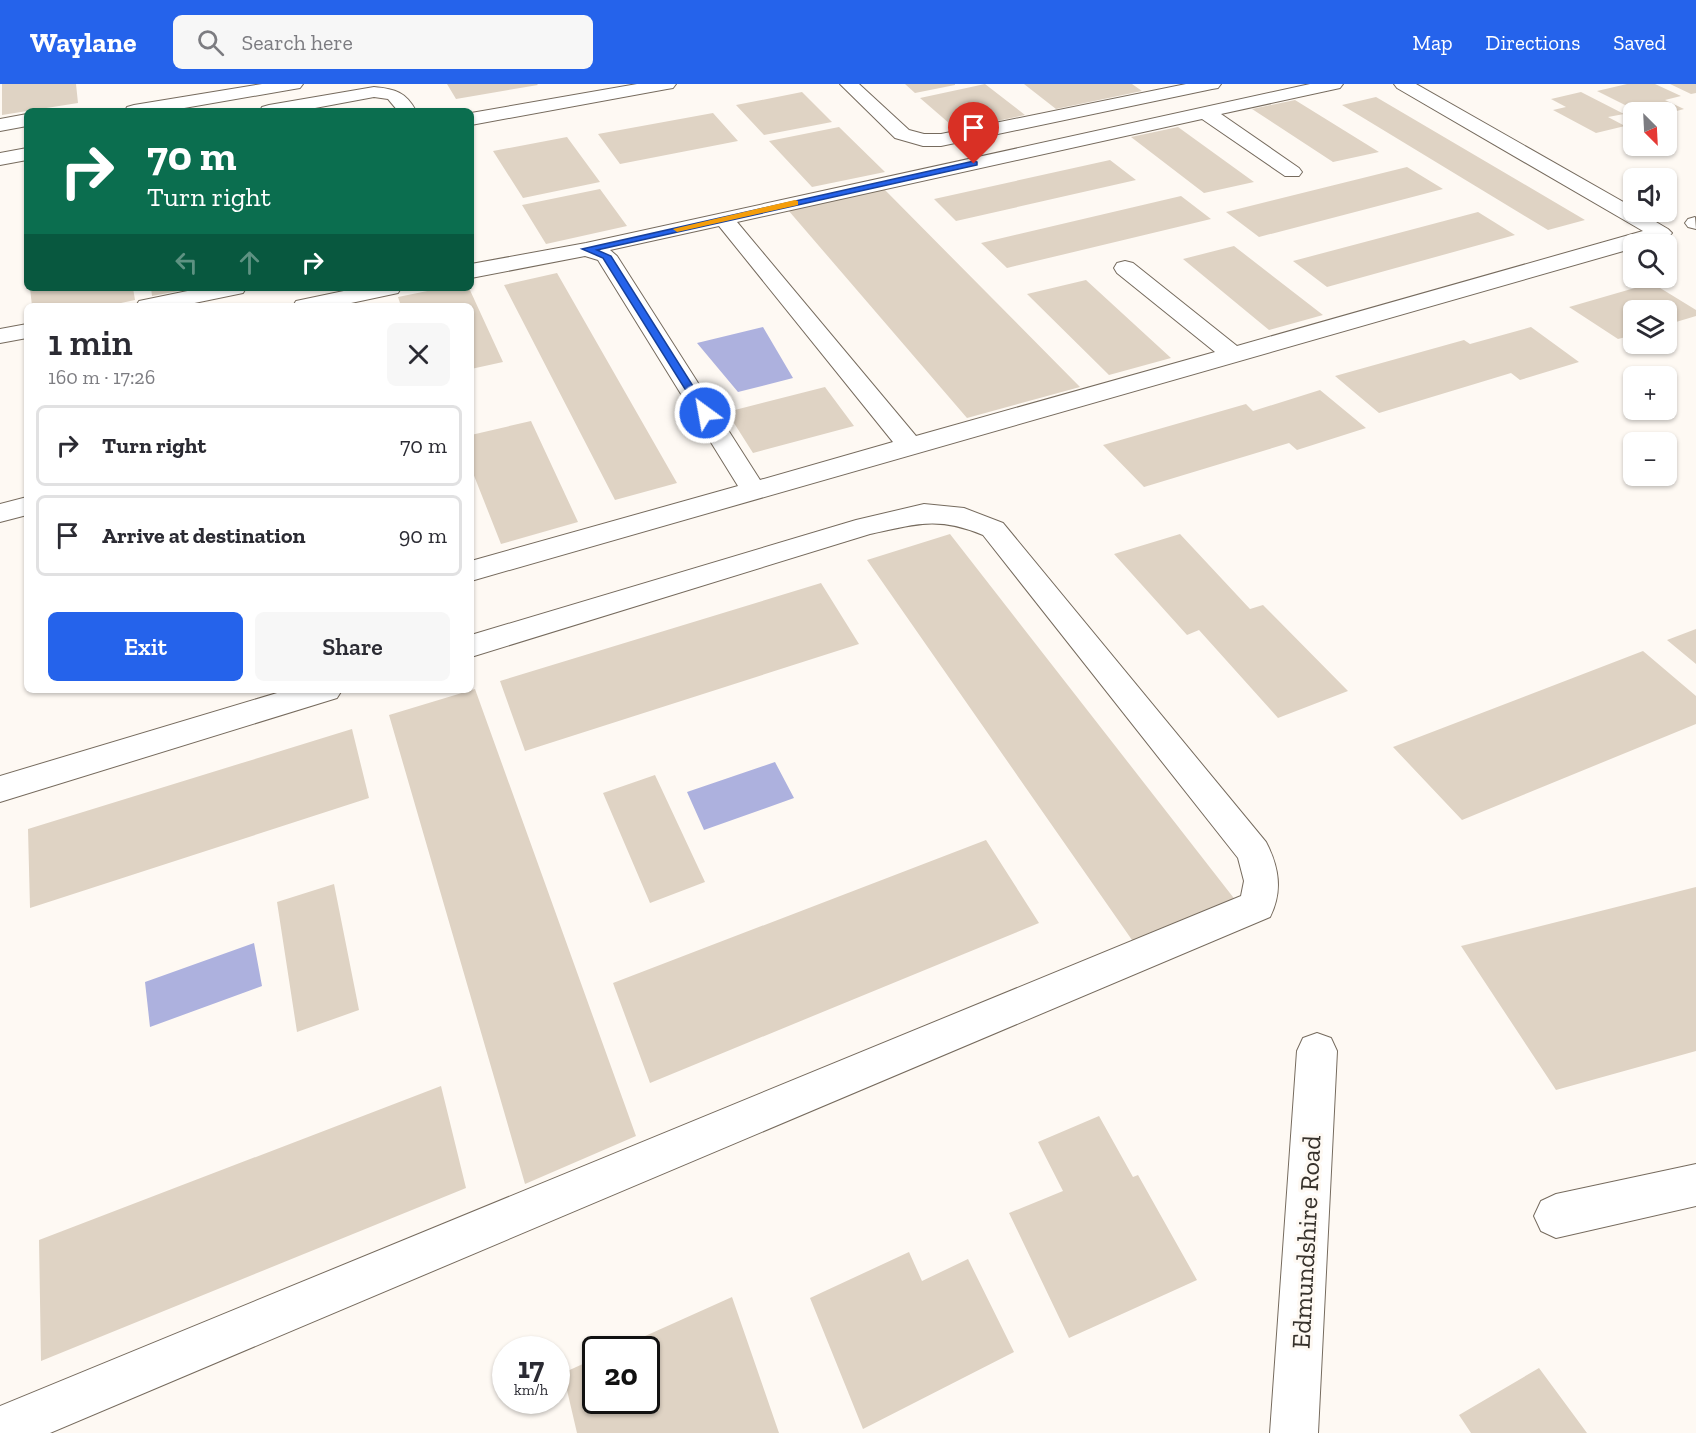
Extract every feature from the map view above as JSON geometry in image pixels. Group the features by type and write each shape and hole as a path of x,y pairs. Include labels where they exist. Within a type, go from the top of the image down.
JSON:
{"street":[{"path":"152,108 294,84"},
{"path":"474,118 667,84"},
{"path":"849,84 902,134 923,140 940,140 1212,84"},
{"path":"474,270 586,249 1334,84"},
{"path":"474,570 1661,233 1403,84"},
{"path":"285,108 374,92 391,93 401,98 406,108"},
{"path":"1205,112 1292,172"},
{"path":"0,125 24,121"},
{"path":"0,159 24,155"},
{"path":"724,219 910,446"},
{"path":"586,249 606,256 754,491"},
{"path":"1125,268 1234,355"},
{"path":"162,303 220,291"},
{"path":"338,303 380,291"},
{"path":"0,336 24,332"},
{"path":"0,513 24,508"},
{"path":"0,1430 1257,906 1262,880 1254,852 993,529 964,517 924,513 866,526 474,645"},
{"path":"0,789 316,693"},
{"name":"Edmundshire Road","path":"1294,1433 1317,1051"},
{"path":"1556,1216 1696,1185"}],"water":[{"path":"763,327 793,378 738,392 697,343"},
{"path":"775,762 794,798 704,830 687,792"},
{"path":"254,943 262,986 150,1027 145,982"}],"building":[{"path":"2,84 76,84 78,103 46,108 24,108 24,112 2,115"},
{"path":"447,84 537,84 538,85 456,99"},
{"path":"905,84 955,84 955,85 915,93"},
{"path":"985,84 1025,115 957,130 920,98"},
{"path":"1024,84 1132,84 1142,91 1056,109"},
{"path":"1627,84 1655,84 1681,96 1665,100 1669,102 1623,102 1623,104 1597,91"},
{"path":"1670,84 1696,84 1696,93 1691,94"},
{"path":"802,92 832,122 764,135 736,105"},
{"path":"1581,92 1623,113 1608,117 1623,126 1596,133 1553,110 1566,107 1551,99"},
{"path":"1376,97 1585,220 1548,230 1342,105"},
{"path":"1295,100 1379,152 1333,162 1252,109"},
{"path":"713,113 738,141 620,164 598,134"},
{"path":"839,127 885,172 812,187 769,141"},
{"path":"1178,127 1254,182 1204,193 1131,137"},
{"path":"567,137 600,182 523,198 493,151"},
{"path":"1110,160 1136,180 956,221 934,199"},
{"path":"1407,167 1443,189 1259,237 1226,212"},
{"path":"600,189 627,226 546,244 522,205"},
{"path":"884,189 1080,387 967,418 788,210"},
{"path":"1181,196 1211,219 1007,268 981,243"},
{"path":"1478,212 1515,235 1327,287 1293,261"},
{"path":"1234,246 1323,315 1269,330 1183,259"},
{"path":"557,273 677,483 615,500 504,285"},
{"path":"1086,280 1171,358 1109,375 1027,294"},
{"path":"1635,288 1660,288 1696,310 1696,316 1677,322 1677,300 1623,300 1623,338 1618,339 1569,307"},
{"path":"30,291 134,291 135,300 121,303 32,303"},
{"path":"151,291 178,291 152,296"},
{"path":"427,291 470,291 503,362 474,368 474,303 400,303 398,297"},
{"path":"1531,327 1579,362 1520,380 1511,373 1379,413 1335,376 1464,340 1470,344"},
{"path":"825,387 854,426 753,453 727,412"},
{"path":"1320,390 1366,428 1297,450 1289,443 1144,487 1103,445 1246,404 1253,411"},
{"path":"531,421 578,522 501,544 474,476 474,434"},
{"path":"950,534 1240,906 1139,950 867,560"},
{"path":"1180,534 1250,609 1263,605 1348,691 1278,718 1199,630 1187,635 1114,554"},
{"path":"821,583 859,644 525,751 500,681"},
{"path":"1696,629 1696,664 1667,640"},
{"path":"1643,651 1696,696 1696,724 1462,820 1393,747"},
{"path":"474,689 636,1136 525,1184 389,715 462,693 474,693"},
{"path":"352,729 369,798 30,908 28,829"},
{"path":"655,775 705,882 650,903 603,793"},
{"path":"986,840 1039,923 650,1083 613,983"},
{"path":"334,884 359,1010 297,1032 277,902"},
{"path":"1696,887 1696,1051 1556,1090 1461,946"},
{"path":"441,1086 466,1188 41,1361 39,1240"},
{"path":"1099,1116 1133,1177 1138,1175 1197,1280 1069,1338 1009,1213 1063,1191 1038,1142"},
{"path":"909,1252 922,1281 968,1259 1014,1352 863,1429 810,1298"},
{"path":"732,1297 779,1433 577,1433 570,1403 570,1370 582,1364 582,1414 660,1414 660,1336 645,1336"},
{"path":"1539,1368 1587,1433 1471,1433 1459,1415"}],"slow traffic":[{"path":"677,229 795,203"}],"route":[{"path":"705,413 606,256 586,249 974,164"}]}
